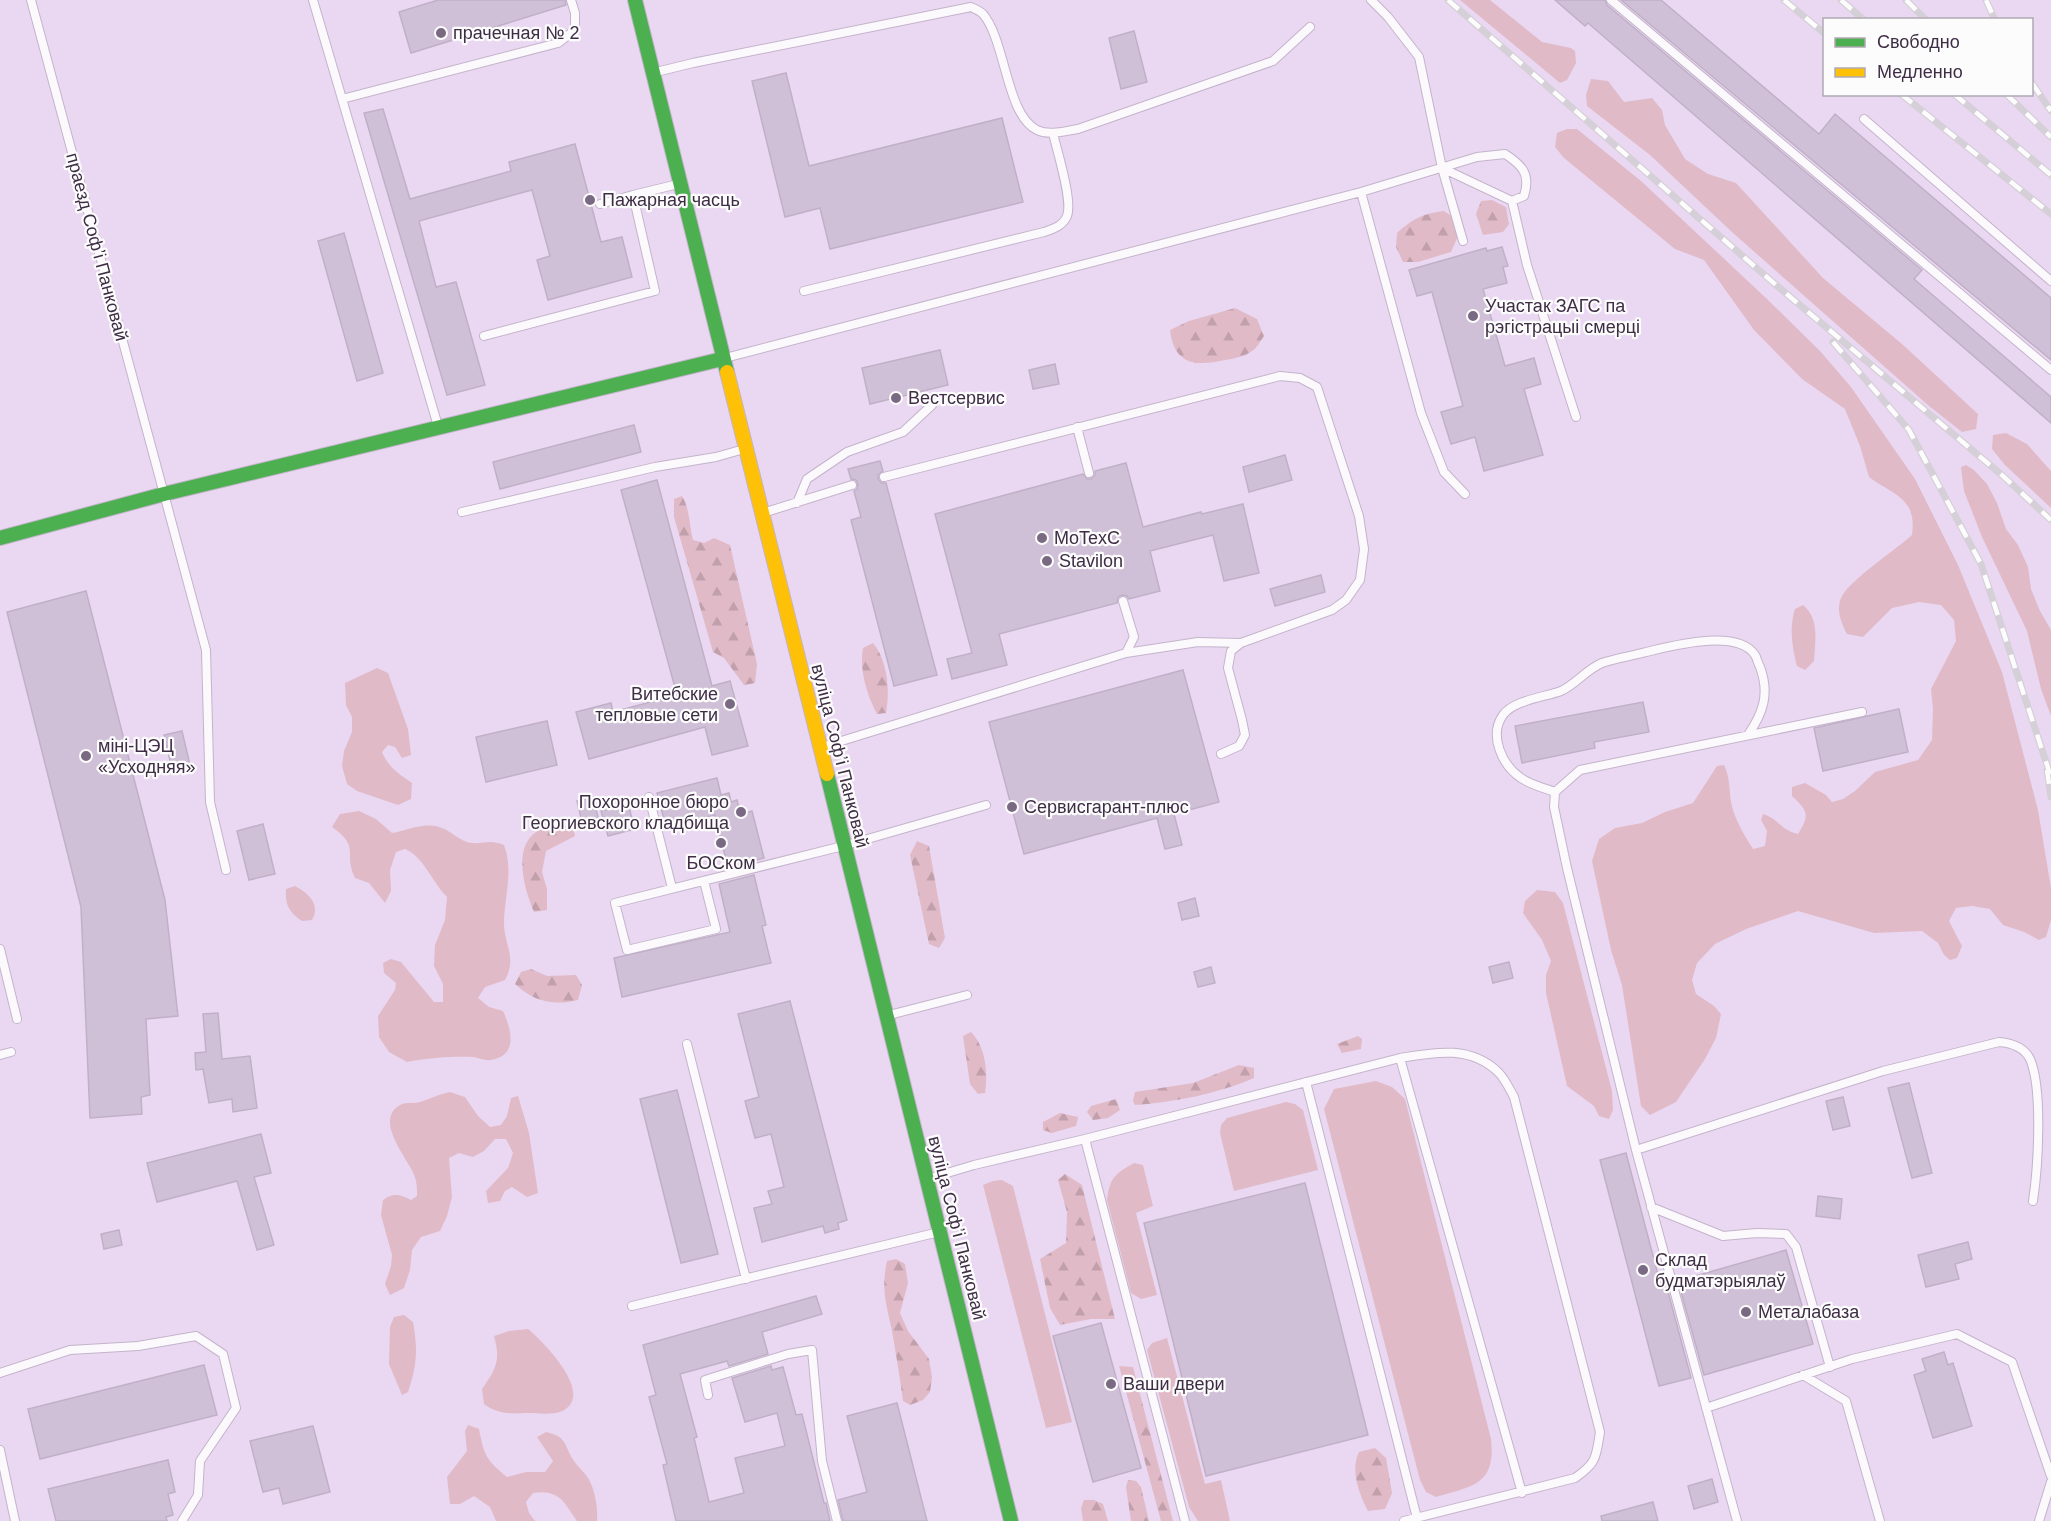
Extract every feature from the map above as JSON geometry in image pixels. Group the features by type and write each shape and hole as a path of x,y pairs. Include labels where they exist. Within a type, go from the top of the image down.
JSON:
{"street":[{"name":"вуліца Софʼі Панковай","path":"635,0 678,184 762,513 1011,1521"},
{"path":"0,537 164,494 722,359"}],"lane":[{"name":"праезд Софʼі Панковай","path":"31,0 206,650 210,802 226,870"},
{"path":"313,0 438,427"},
{"path":"342,99 558,43 575,30 575,13 571,0"},
{"path":"1371,0 1388,17 1419,57 1442,168 1463,241"},
{"path":"1611,0 2051,370"},
{"path":"652,73 971,7 982,14 993,33 1020,114 1036,130 1053,133 1078,129 1273,61 1310,27"},
{"path":"1864,119 2051,281"},
{"path":"804,291 1044,232 1059,226 1067,216 1068,198 1053,133"},
{"path":"722,359 1361,192 1477,157 1505,154 1521,164 1528,184 1524,196 1512,201 1442,168"},
{"path":"600,204 678,184"},
{"path":"1361,192 1421,413 1444,472 1465,494"},
{"path":"484,336 655,291 633,195"},
{"path":"1512,201 1527,265 1575,417"},
{"path":"884,477 1280,376 1300,378 1317,387 1359,516 1364,549 1360,580 1346,600 1332,610 1241,643 1231,651 1228,668 1245,735 1239,746 1221,754"},
{"path":"797,503 807,479 848,452 903,432 932,405"},
{"path":"1077,427 1089,473"},
{"path":"462,512 655,467 744,449"},
{"path":"762,513 852,485"},
{"path":"1123,601 1134,637 1126,653"},
{"path":"1555,792 1522,779 1506,765 1498,747 1497,730 1503,714 1528,699 1562,690 1601,663 1686,643 1713,640 1738,643 1755,654 1764,679 1764,701 1760,717 1748,735"},
{"path":"819,748 1126,653 1198,642 1241,643"},
{"path":"1737,1521 1636,1150 1567,868 1554,807 1555,792 1580,770 1862,712"},
{"path":"649,797 672,888"},
{"path":"704,881 716,929 627,950 615,903 843,846 986,805"},
{"path":"0,949 17,1019"},
{"path":"885,1016 967,995"},
{"path":"1636,1150 1883,1071 1999,1042 2015,1044 2029,1057 2035,1082 2038,1128 2037,1176 2033,1201"},
{"path":"687,1044 746,1279"},
{"path":"0,1054 11,1052"},
{"path":"927,1179 974,1165 1085,1139 1400,1058 1439,1052 1472,1056 1500,1073 1514,1097 1600,1432 1597,1454 1591,1467 1575,1478 1404,1521"},
{"path":"1400,1058 1522,1493"},
{"path":"1306,1082 1417,1518"},
{"path":"1085,1139 1185,1521"},
{"path":"1651,1207 1723,1236 1757,1233 1786,1234 1797,1247 1830,1366"},
{"path":"632,1306 939,1232"},
{"path":"1706,1408 1851,1359 1957,1334 2012,1362 2051,1476"},
{"path":"0,1373 70,1350 138,1346 196,1336 223,1354 236,1408 200,1461 198,1495 182,1521"},
{"path":"708,1395 705,1380 788,1354 812,1350 822,1461 837,1521"},
{"path":"1803,1375 1846,1401 1880,1521"},
{"path":"0,1450 15,1521"},
{"path":"2039,1521 2051,1482"}],"green space":[{"path":"1460,0 1490,0 1542,42 1571,48 1575,51 1576,63 1567,80 1560,83"},
{"path":"1591,79 1608,81 1624,102 1652,98 1662,110 1665,125 1685,159 1708,174 1736,183 1823,278 1902,344 1978,414 1976,429 1962,432 1929,406 1733,233 1650,155 1587,106 1586,95"},
{"path":"1567,129 1577,129 1641,181 1820,351 1851,387 1915,479 1958,565 2002,672 2038,810 2051,888 2051,920 2046,937 2039,940 2003,925 1990,909 1972,906 1956,908 1949,921 1962,946 1957,958 1950,960 1944,955 1938,943 1922,931 1874,933 1798,911 1746,929 1715,944 1697,963 1692,980 1696,994 1714,1006 1721,1014 1716,1038 1705,1059 1676,1102 1650,1115 1641,1106 1622,985 1611,950 1592,861 1599,839 1615,828 1642,823 1665,812 1693,803 1717,766 1724,765 1734,814 1753,849 1765,846 1767,831 1761,820 1763,814 1787,830 1798,834 1806,814 1792,796 1792,787 1805,783 1826,795 1832,802 1843,799 1855,791 1875,772 1918,760 1932,740 1931,689 1956,641 1954,620 1941,605 1919,602 1892,608 1863,637 1847,634 1840,616 1841,598 1863,574 1912,535 1913,523 1907,505 1902,499 1869,477 1860,446 1845,409 1802,379 1754,330 1704,260 1675,249 1564,158 1555,147 1557,133"},
{"path":"1492,200 1506,207 1509,224 1503,232 1483,235 1476,214 1481,201"},
{"path":"1444,211 1454,218 1459,234 1451,252 1418,262 1403,262 1396,247 1397,233 1419,218"},
{"path":"1235,308 1257,319 1264,336 1252,351 1235,358 1195,363 1181,356 1176,350 1170,330 1189,321"},
{"path":"2006,433 2027,444 2051,471 2051,508 2005,465 1992,449 1993,435"},
{"path":"1966,465 1987,484 1997,503 2006,529 2018,545 2028,567 2031,589 2051,630 2051,716 2041,689 2027,631 1982,537 1964,491 1961,467"},
{"path":"682,496 688,512 693,540 704,543 714,538 730,545 757,664 755,683 744,685 724,658 713,652 674,517 674,499"},
{"path":"1803,605 1812,617 1815,631 1814,661 1805,670 1797,666 1792,638 1795,609"},
{"path":"873,643 882,658 887,677 886,713 877,714 867,691 863,674 863,648"},
{"path":"377,668 388,673 408,729 411,755 402,758 395,747 388,745 382,752 391,766 412,783 411,799 398,805 357,791 347,784 342,766 344,751 352,732 352,717 346,705 345,683"},
{"path":"359,811 376,819 392,833 430,825 442,828 468,842 491,842 504,845 508,875 504,925 510,965 505,980 485,987 478,998 489,1007 503,1011 506,1018 510,1033 509,1047 500,1057 484,1060 473,1057 448,1057 407,1062 389,1052 379,1037 378,1016 395,990 396,983 384,973 383,963 391,959 401,962 434,1002 443,1002 443,984 434,966 435,945 445,920 447,897 423,864 405,849 396,852 390,870 391,891 385,903 369,883 355,878 350,862 349,845 332,827 340,814"},
{"path":"558,825 573,827 575,836 546,851 542,872 547,889 547,910 534,912 524,882 522,859 524,848 536,832"},
{"path":"917,841 929,846 945,938 939,948 929,944 910,855"},
{"path":"295,886 304,892 314,904 312,920 302,921 289,908 286,889"},
{"path":"1537,890 1555,892 1563,903 1612,1091 1613,1110 1609,1119 1599,1116 1594,1106 1567,1086 1546,993 1546,975 1551,961 1542,940 1523,913 1525,901"},
{"path":"531,969 547,976 576,975 582,985 578,1000 561,1003 537,999 529,995 515,984 521,972"},
{"path":"971,1032 980,1045 985,1061 985,1093 978,1094 970,1084 963,1036"},
{"path":"1358,1036 1362,1039 1361,1049 1342,1053 1337,1044"},
{"path":"1239,1065 1254,1068 1254,1078 1211,1093 1165,1102 1135,1105 1133,1101 1135,1092 1193,1083"},
{"path":"1376,1081 1392,1087 1405,1099 1491,1439 1492,1454 1486,1475 1471,1486 1436,1497 1426,1492 1420,1480 1324,1109 1334,1089"},
{"path":"450,1092 465,1097 478,1116 490,1127 501,1125 507,1116 511,1098 518,1096 529,1133 538,1193 527,1197 512,1187 505,1191 500,1201 488,1203 486,1191 508,1168 513,1153 506,1139 495,1139 484,1151 473,1157 459,1153 449,1158 452,1197 447,1216 440,1231 421,1237 412,1250 410,1270 404,1288 390,1295 385,1284 392,1255 381,1215 383,1200 393,1195 411,1200 417,1196 417,1184 395,1139 390,1119 393,1111 402,1104 418,1103"},
{"path":"1116,1099 1120,1110 1108,1118 1093,1120 1087,1112 1091,1106"},
{"path":"1286,1102 1295,1104 1303,1110 1318,1170 1234,1191 1220,1133 1221,1125 1227,1118"},
{"path":"1060,1113 1078,1117 1076,1126 1052,1133 1043,1130 1043,1122"},
{"path":"1134,1163 1143,1165 1153,1206 1136,1213 1157,1295 1141,1299 1131,1293 1107,1200 1114,1177"},
{"path":"1065,1174 1082,1185 1115,1319 1091,1319 1060,1325 1050,1308 1040,1259 1066,1243 1067,1212 1058,1180"},
{"path":"1002,1180 1013,1186 1072,1422 1046,1428 983,1185"},
{"path":"896,1259 905,1264 908,1283 900,1313 908,1331 929,1359 932,1377 930,1392 923,1400 910,1405 903,1401 885,1296 884,1280 887,1261"},
{"path":"404,1315 413,1322 416,1349 415,1365 408,1392 402,1395 389,1364 390,1327 394,1317"},
{"path":"528,1329 555,1357 571,1383 573,1395 570,1405 560,1412 548,1414 499,1412 484,1404 482,1389 494,1370 497,1358 494,1336 509,1331"},
{"path":"1167,1338 1205,1484 1221,1480 1230,1521 1198,1521 1189,1507 1147,1350 1152,1343"},
{"path":"1119,1366 1133,1367 1173,1521 1161,1521"},
{"path":"468,1425 479,1429 487,1456 494,1466 507,1477 526,1472 545,1472 553,1461 537,1437 546,1432 558,1436 592,1485 597,1521 577,1521 560,1498 542,1492 533,1493 526,1502 529,1513 535,1521 496,1521 490,1507 474,1496 460,1504 450,1504 447,1477 467,1451 465,1431"},
{"path":"1375,1448 1386,1458 1392,1493 1385,1509 1368,1511 1359,1490 1355,1466 1359,1452"},
{"path":"1128,1480 1136,1481 1141,1487 1149,1521 1131,1521 1126,1487"},
{"path":"1084,1500 1094,1500 1103,1504 1108,1521 1083,1521 1081,1508"}],"building":[{"name":"прачечная № 2","path":"438,0 565,0 566,5 411,53 399,12"},
{"path":"1555,0 1605,0 1607,5 1922,270 1914,279 2051,397 2051,423 1588,23 1585,26"},
{"path":"1621,0 1661,0 1819,134 1835,114 2051,298 2051,360"},
{"path":"1134,31 1147,82 1121,89 1109,38"},
{"path":"786,73 809,166 1002,118 1023,202 830,249 820,208 785,217 752,81"},
{"path":"383,109 410,199 511,171 509,162 575,144 601,242 622,237 632,277 548,300 537,260 550,256 532,190 419,221 436,287 456,282 485,385 447,395 364,113"},
{"path":"344,233 383,373 357,381 318,241"},
{"path":"1502,247 1508,266 1503,267 1507,283 1483,289 1505,366 1534,358 1541,384 1524,389 1543,455 1484,471 1475,437 1451,444 1441,412 1463,406 1432,292 1417,296 1409,270 1486,248 1487,251"},
{"path":"940,350 948,385 870,404 862,368"},
{"path":"1055,364 1059,384 1033,389 1029,370"},
{"path":"634,425 641,452 500,489 493,462"},
{"path":"1285,455 1292,480 1249,492 1243,467"},
{"path":"880,461 883,471 878,475 878,479 886,483 937,675 894,686 851,520 861,517 854,491 858,484 856,480 851,479 848,469"},
{"path":"1126,463 1143,527 1243,504 1259,573 1224,581 1213,535 1150,551 1160,591 1129,599 1122,595 1118,597 1117,603 999,634 1007,665 952,679 947,659 972,653 935,514 1083,474 1087,479 1091,479 1095,471"},
{"path":"657,480 712,686 730,681 748,746 712,755 705,727 589,759 576,712 611,703 613,712 677,695 621,490"},
{"path":"1321,575 1325,592 1275,606 1270,589"},
{"name":"міні-ЦЭЦ «Усходняя»","path":"86,591 165,900 178,1016 146,1019 150,1095 141,1097 142,1114 90,1118 81,907 7,612"},
{"path":"1183,670 1219,802 1174,814 1182,845 1165,849 1157,818 1024,854 989,722"},
{"path":"1643,702 1649,732 1594,742 1595,748 1522,763 1515,726"},
{"path":"1899,709 1908,752 1823,771 1814,728"},
{"path":"547,721 557,765 486,782 476,737"},
{"path":"182,731 190,765 172,769 164,735"},
{"path":"717,778 721,795 729,793 731,802 737,800 739,808 745,807 746,813 752,811 764,858 728,868 715,815 666,827 657,793"},
{"path":"593,797 599,821 583,826 577,801"},
{"path":"628,804 635,829 608,836 601,811"},
{"path":"263,824 275,874 249,880 237,831"},
{"path":"754,875 766,925 762,926 771,963 622,997 614,958 730,932 719,884"},
{"path":"1195,898 1199,916 1182,920 1178,903"},
{"path":"1509,962 1513,978 1493,983 1489,967"},
{"path":"1211,967 1215,983 1198,987 1194,972"},
{"path":"790,1001 847,1220 838,1223 839,1229 825,1233 823,1226 762,1242 754,1208 772,1204 768,1191 784,1187 771,1134 755,1138 745,1101 759,1097 738,1014"},
{"path":"218,1013 222,1059 250,1056 257,1108 233,1112 232,1099 209,1103 203,1069 196,1070 195,1053 206,1052 203,1014"},
{"path":"1909,1083 1932,1173 1912,1178 1888,1088"},
{"path":"677,1090 718,1254 681,1263 640,1099"},
{"path":"1843,1097 1850,1126 1833,1130 1826,1101"},
{"path":"261,1134 271,1173 254,1177 274,1245 257,1250 237,1181 157,1202 147,1163"},
{"name":"Склад будматэрыялаў","path":"1626,1153 1661,1286 1666,1284 1691,1378 1659,1386 1600,1160"},
{"path":"1305,1183 1368,1435 1206,1476 1144,1223"},
{"path":"1818,1196 1842,1199 1840,1219 1816,1216"},
{"path":"119,1230 122,1245 104,1249 101,1234"},
{"path":"1968,1242 1972,1259 1955,1264 1959,1279 1926,1287 1918,1255"},
{"name":"Металабаза","path":"1786,1250 1813,1344 1704,1375 1678,1281"},
{"path":"816,1296 822,1314 762,1332 768,1354 729,1366 727,1361 680,1374 697,1437 694,1438 709,1502 744,1493 735,1458 785,1446 777,1413 745,1422 732,1378 771,1366 772,1370 783,1367 796,1415 802,1414 830,1521 676,1521 663,1465 667,1464 649,1397 656,1395 643,1345"},
{"path":"1101,1323 1141,1468 1093,1482 1053,1336"},
{"path":"1944,1352 1948,1365 1953,1363 1972,1426 1933,1438 1914,1375 1926,1371 1922,1359"},
{"path":"204,1365 217,1415 40,1459 28,1409"},
{"path":"897,1403 927,1521 843,1521 838,1500 867,1492 847,1416"},
{"path":"313,1426 330,1492 283,1504 279,1488 263,1492 250,1441"},
{"path":"168,1460 175,1492 168,1494 173,1515 166,1517 167,1521 56,1521 48,1489"},
{"path":"1712,1479 1718,1502 1694,1509 1688,1486"},
{"path":"1653,1502 1658,1521 1602,1521 1601,1516"}],"railway":[{"path":"1448,0 1776,285 2003,476 2051,520"},
{"path":"1784,0 1823,32"},
{"path":"1841,0 1862,18"},
{"path":"1906,0 1924,18"},
{"path":"1986,0 1994,18"},
{"path":"2033,84 2051,111"},
{"path":"1904,96 2051,214"},
{"path":"1956,96 2051,175"},
{"path":"2008,96 2051,137"},
{"path":"1833,342 1909,430 1981,564 2051,777"},
{"path":"2047,770 2051,797"}],"traffic: fast":[{"path":"635,0 727,372"},
{"path":"0,538 164,494 722,359"},
{"path":"827,774 1011,1521"}],"traffic: slow":[{"path":"727,372 827,774"}],"place":[{"name":"прачечная № 2","path":"441,33"},
{"name":"Пажарная часць","path":"590,200"},
{"name":"Участак ЗАГС па рэгістрацыі смерці","path":"1473,316"},
{"name":"Вестсервис","path":"896,398"},
{"name":"MoTexC","path":"1042,538"},
{"name":"Stavilon","path":"1047,561"},
{"name":"Витебские тепловые сети","path":"730,704"},
{"name":"міні-ЦЭЦ «Усходняя»","path":"86,756"},
{"name":"Сервисгарант-плюс","path":"1012,807"},
{"name":"Похоронное бюро Георгиевского кладбища","path":"741,812"},
{"name":"БОСком","path":"721,843"},
{"name":"Склад будматэрыялаў","path":"1643,1270"},
{"name":"Металабаза","path":"1746,1312"},
{"name":"Ваши двери","path":"1111,1384"}]}
